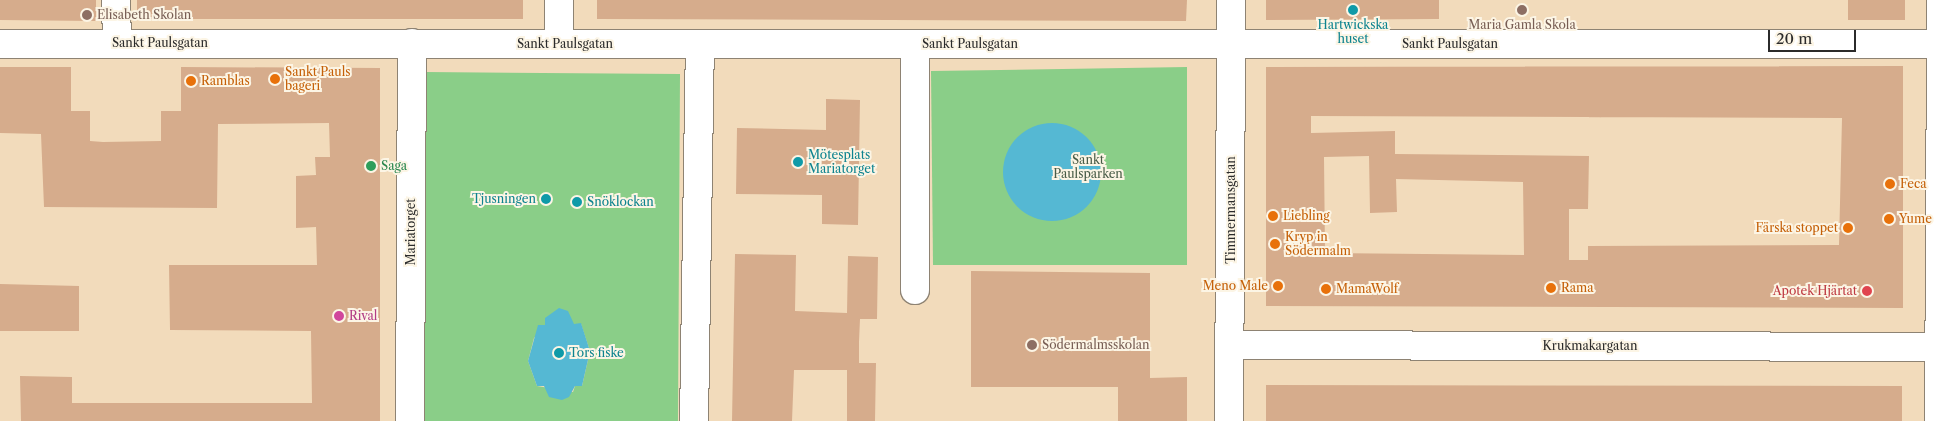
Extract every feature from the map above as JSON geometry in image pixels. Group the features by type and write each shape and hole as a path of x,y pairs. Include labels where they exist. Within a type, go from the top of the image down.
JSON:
{"street":[{"path":"116,0 117,43"},
{"path":"559,0 559,44"},
{"name":"Timmermansgatan","path":"1230,421 1231,0"},
{"path":"1940,421 1945,348 1941,0"},
{"name":"Mariatorget","path":"410,421 412,43"},
{"name":"Sankt Paulsgatan","path":"0,44 1941,44"},
{"path":"694,421 700,44"},
{"path":"915,290 916,44"},
{"name":"Krukmakargatan","path":"1229,345 1945,348"}],"green space":[{"name":"Sankt Paulsparken","path":"1187,67 1187,265 933,265 931,71"},
{"path":"425,72 680,74 678,421 424,421","holes":["581,324 590,351 582,386 575,386 573,392 537,386 528,361 534,338 545,325"]}],"water":[{"path":"1052,123 1071,127 1086,138 1097,153 1101,172 1097,191 1086,206 1071,217 1052,221 1033,217 1018,206 1007,191 1003,172 1007,153 1018,138 1033,127"},
{"path":"559,308 568,311 574,324 581,323 590,351 582,386 575,386 569,397 562,400 549,397 544,386 537,386 528,361 538,325 545,325 545,318"}],"building":[{"path":"0,0 96,0 96,21 0,20"},
{"path":"137,0 523,0 523,19 137,19"},
{"path":"597,0 1187,0 1186,21 597,19"},
{"name":"Hartwickska huset","path":"1266,0 1439,0 1439,19 1266,20"},
{"path":"1848,0 1905,0 1905,20 1848,20"},
{"path":"1903,66 1903,308 1266,306 1266,67","holes":["1311,116 1842,118 1839,245 1588,246 1588,260 1569,260 1569,209 1588,209 1589,156 1395,154 1395,131 1311,133","1369,156 1370,213 1397,212 1396,179 1523,182 1524,255 1325,253 1324,157"]},
{"path":"0,67 71,67 71,111 90,111 90,141 103,142 161,141 161,111 181,111 181,67 380,68 380,421 21,421 20,376 72,377 72,403 312,403 311,331 170,330 169,265 317,265 316,227 296,228 296,176 316,175 315,157 330,157 329,123 218,124 217,208 44,207 41,134 0,133"},
{"name":"Mötesplats Mariatorget","path":"826,99 860,100 858,225 822,224 822,195 736,194 737,128 826,130"},
{"path":"735,254 796,255 795,311 847,313 848,256 878,257 877,319 860,319 859,342 859,363 876,363 875,421 847,421 847,370 794,370 792,421 732,421"},
{"path":"971,271 1150,273 1150,378 1187,377 1187,421 1118,421 1118,387 971,387"},
{"path":"0,284 79,286 79,331 0,331"},
{"path":"1266,385 1902,386 1902,421 1266,421"}],"place":[{"name":"Hartwickska huset","path":"1353,10"},
{"name":"Maria Gamla Skola","path":"1522,10"},
{"name":"Elisabeth Skolan","path":"87,15"},
{"name":"Sankt Pauls bageri","path":"275,79"},
{"name":"Ramblas","path":"191,81"},
{"name":"Mötesplats Mariatorget","path":"798,162"},
{"name":"Saga","path":"371,166"},
{"name":"Feca","path":"1890,184"},
{"name":"Tjusningen","path":"546,199"},
{"name":"Snöklockan","path":"577,202"},
{"name":"Liebling","path":"1273,216"},
{"name":"Yume","path":"1889,219"},
{"name":"Färska stoppet","path":"1848,228"},
{"name":"Kryp in Södermalm","path":"1275,244"},
{"name":"Meno Male","path":"1278,286"},
{"name":"Rama","path":"1551,288"},
{"name":"MamaWolf","path":"1326,289"},
{"name":"Apotek Hjärtat","path":"1867,291"},
{"name":"Rival","path":"339,316"},
{"name":"Södermalmsskolan","path":"1032,345"},
{"name":"Tors fiske","path":"559,353"}]}
